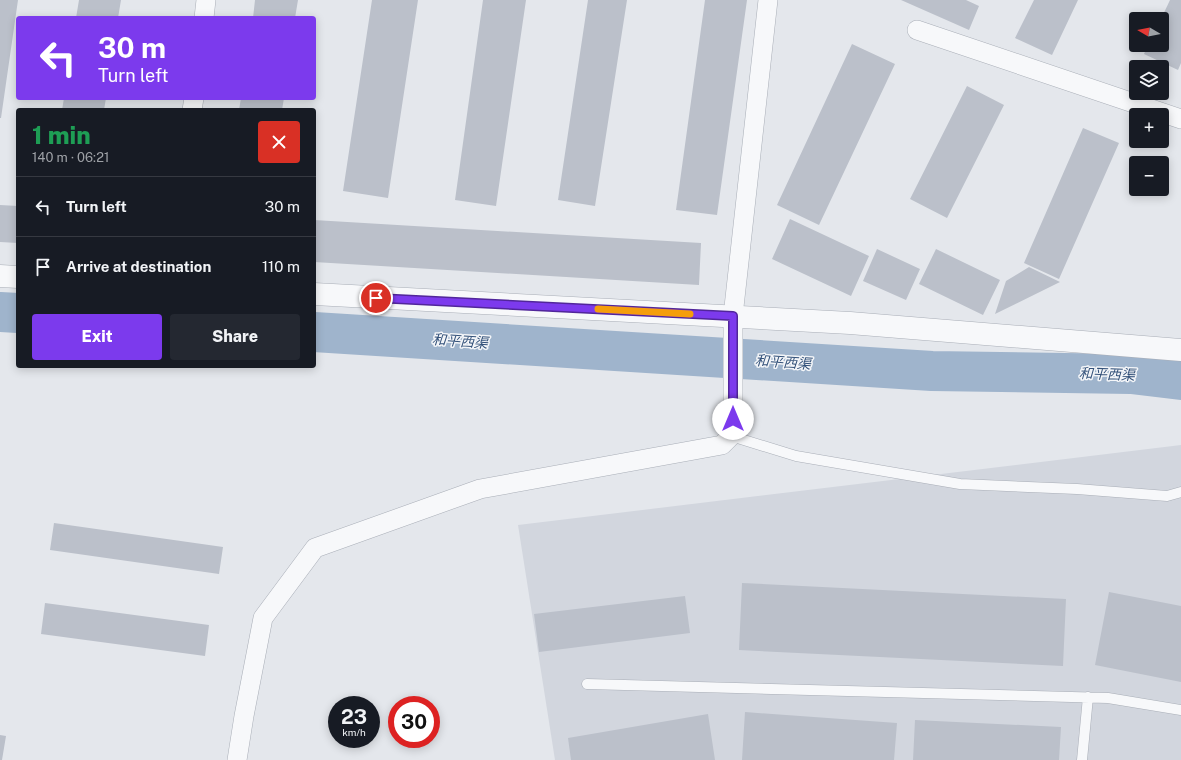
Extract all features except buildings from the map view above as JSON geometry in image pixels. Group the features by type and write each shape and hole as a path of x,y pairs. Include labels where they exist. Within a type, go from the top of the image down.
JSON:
{"street":[{"path":"204,16 206,0"},
{"path":"236,760 263,618 315,548 480,489 722,445 732,427 733,317 768,0"},
{"path":"917,30 1181,119"},
{"path":"0,276 16,277"},
{"path":"316,294 858,324 1181,350"}],"lane":[{"path":"732,427 796,456 960,484 1077,489 1167,496 1181,492"},
{"path":"587,684 1088,697 1108,698 1181,710"},
{"path":"1082,760 1088,697"}],"shaded area":[{"path":"1181,445 1181,760 555,760 518,525"}],"waterway":[{"name":"和平西渠","path":"0,312 16,313"},
{"name":"和平西渠","path":"316,332 932,371 1131,374 1181,380"}],"slow traffic":[{"path":"598,309 690,314"}],"route":[{"path":"376,298 733,316 733,419"}]}
